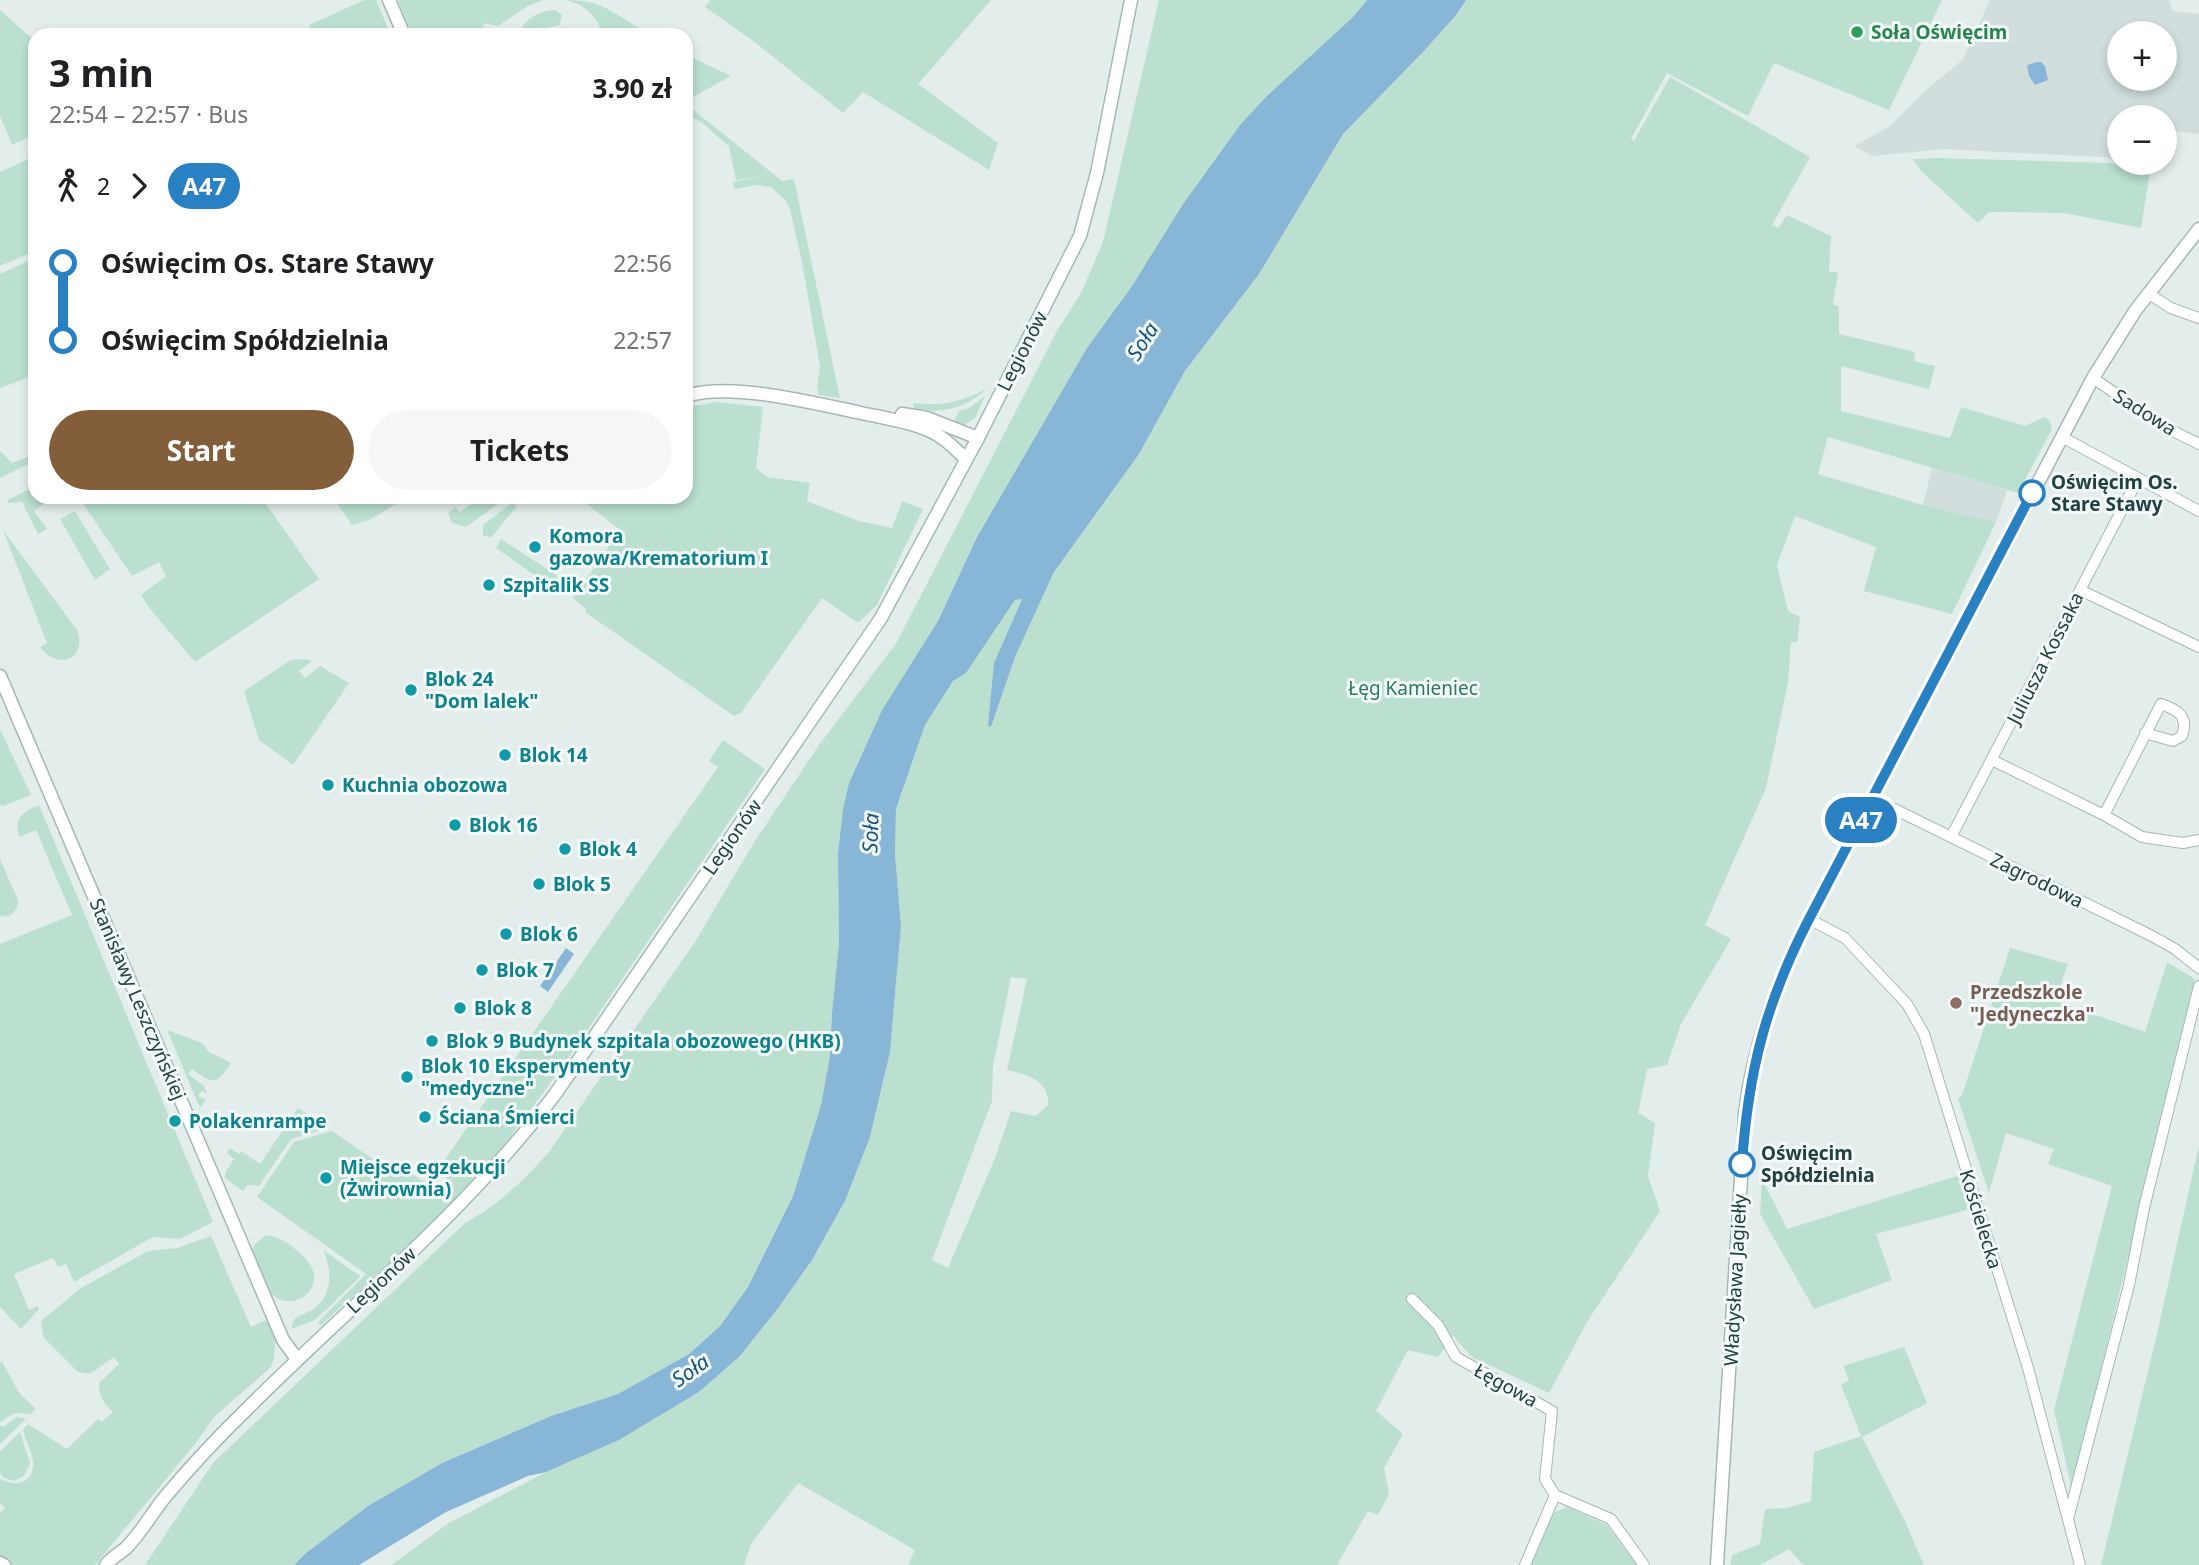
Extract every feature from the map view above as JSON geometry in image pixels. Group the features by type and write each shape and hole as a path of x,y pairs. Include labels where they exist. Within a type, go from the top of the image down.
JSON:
{"street":[{"path":"389,0 401,28"},
{"name":"Legionów","path":"118,1565 126,1548 194,1463 297,1359 446,1219 523,1136 548,1104 881,618 978,438 1080,236 1097,173 1131,0"},
{"name":"Władysława Jagiełły","path":"1717,1565 1747,1097 1755,1055 1768,1013 1788,961 1809,919 2093,378 2135,311 2199,229"},
{"path":"2149,294 2171,308 2199,318"},
{"name":"Sadowa","path":"2093,378 2161,425 2199,444"},
{"path":"693,395 728,391 909,423 930,430 966,459"},
{"path":"845,410 927,418 978,438"},
{"path":"2062,437 2199,511"},
{"name":"Juliusza Kossaka","path":"1951,837 2138,479"},
{"path":"2080,590 2199,647"},
{"name":"Stanisławy Leszczyńskiej","path":"0,676 283,1340 297,1359"},
{"path":"2104,815 2145,733"},
{"path":"1992,760 2104,815 2142,837 2183,843 2199,840"},
{"name":"Zagrodowa","path":"1872,798 2152,936 2175,949 2199,968"},
{"name":"Kościelecka","path":"1809,919 1845,938 1907,1004 1924,1034 2028,1368 2080,1565"},
{"path":"2067,1523 2129,1285 2144,1208 2199,986"},
{"name":"Łęgowa","path":"1412,1299 1438,1325 1455,1357 1552,1411 1545,1479 1555,1495"},
{"path":"1525,1565 1555,1495 1611,1519 1644,1565"},
{"name":"Legionów","path":"106,1565 126,1548"}],"shaded area":[{"path":"1990,0 2169,0 2173,11 2199,14 2199,134 2177,131 2177,105 2107,105 2107,157 1944,149 1872,156 1854,146 1889,127 1924,92 1962,60"},
{"path":"1932,468 2007,490 1996,522 1923,505"}],"green space":[{"path":"364,0 376,0 388,28 310,28 309,25"},
{"path":"398,0 543,0 528,6 498,26 484,23 483,28 409,28"},
{"path":"567,0 592,3 612,11 640,28 600,28 598,22 580,5"},
{"path":"710,0 991,0 918,84 998,143 989,170 863,92 843,113 756,43 705,7"},
{"path":"1159,0 1367,0 1353,17 1240,125 1183,204 1132,286 1087,348 977,537 938,621 882,710 849,783 838,854 839,942 830,1056 821,1105 793,1196 748,1287 720,1326 689,1354 618,1394 551,1416 442,1463 368,1506 294,1565 145,1565 213,1463 465,1223 510,1192 549,1152 695,942 753,844 819,745 897,642 1057,331 1081,293 1103,242"},
{"name":"Łęg Kamieniec","path":"1466,0 1942,0 1889,110 1774,63 1748,116 1667,73 1631,139 1634,141 1670,77 1810,157 1772,225 1778,228 1787,215 1831,236 1829,272 1838,272 1833,304 1839,307 1839,334 1915,352 1914,361 1935,366 1929,389 1841,366 1841,411 1950,438 1961,407 2025,426 2044,417 2050,421 2052,429 2018,493 1828,437 1818,474 1923,505 1996,522 1952,614 1864,591 1876,547 1795,516 1777,565 1788,611 1800,617 1797,642 1791,642 1788,682 1766,788 1705,925 1731,939 1681,1024 1667,1065 1647,1069 1638,1113 1655,1123 1648,1176 1660,1211 1587,1322 1549,1393 1472,1357 1453,1336 1438,1357 1408,1350 1376,1411 1403,1434 1384,1468 1389,1494 1378,1515 1368,1511 1337,1565 908,1565 915,1550 798,1483 751,1544 744,1565 391,1565 449,1523 546,1472 619,1440 699,1392 740,1356 812,1260 845,1201 870,1137 890,1052 901,926 895,853 896,809 925,725 953,681 966,673 1015,599 1022,599 994,663 991,727 1015,657 1054,572 1139,454 1185,371 1259,274 1343,134 1456,15","holes":["1011,977 1027,979 1007,1070 1041,1084 1048,1097 1048,1105 1036,1116 1011,1111 995,1158 948,1268 932,1260 992,1101 993,1066"]},
{"path":"0,10 28,35 28,137 12,145 0,116"},
{"path":"555,10 562,15 560,25 522,28 534,16"},
{"path":"693,58 731,76 693,97"},
{"path":"693,110 782,181 794,179 840,398 819,395 817,387 820,366 802,262 786,201 771,187 757,185 734,189 733,182 762,176 736,180 729,146 693,117"},
{"path":"28,159 28,254 0,266 0,172"},
{"path":"1913,159 2107,163 2107,175 2150,175 2141,228 2064,213 1989,212 1978,223 1922,172"},
{"path":"28,261 28,378 0,388 0,274"},
{"path":"987,389 971,401 954,408 935,411 914,409 913,403 951,402"},
{"path":"985,396 975,418 965,424 954,422 959,411 969,408"},
{"path":"717,402 763,407 756,468 767,477 810,483 807,501 859,521 892,528 902,501 923,509 877,605 858,623 822,598 741,713 734,716 585,612 586,609 573,598 620,530 587,504 693,504 693,406"},
{"path":"0,451 12,463 28,457 28,464 0,478"},
{"path":"28,490 28,504 44,504 34,511 47,529 38,534 22,502 8,503 8,500"},
{"path":"83,504 266,504 319,579 195,662 141,595 166,576 159,562 132,576"},
{"path":"338,504 396,504 369,520 352,525"},
{"path":"472,504 498,504 466,527 452,523 448,513 456,507 460,512"},
{"path":"511,504 517,506 491,537 483,536 483,525"},
{"path":"75,511 110,569 95,580 60,519"},
{"path":"3,530 77,630 79,648 70,658 55,659 40,647 47,643"},
{"path":"501,539 556,575 558,578 554,589 496,548"},
{"path":"291,660 312,661 299,671 305,678 320,666 349,683 293,765 259,740 244,691"},
{"path":"0,729 31,795 3,806 0,805"},
{"path":"723,740 765,769 563,1066 502,1148 425,1231 319,1324 366,1274 257,1197 294,1142 332,1131 389,1170 396,1163 443,1195 453,1183 437,1171 718,767 709,761"},
{"path":"39,805 213,1222 180,1239 153,1237 74,1282 66,1264 58,1267 53,1258 14,1274 29,1310 38,1306 39,1309 21,1329 0,1307 0,944 72,915 36,830 20,837 18,831 17,825 21,816"},
{"path":"0,859 18,900 13,913 7,916 0,916"},
{"path":"2010,948 2068,964 2055,1001 2145,1032 2167,962 2195,979 2072,1490 2054,1410 2112,1186 2048,1164 2054,1149 2006,1133 1989,1193 1958,1099 1962,1095"},
{"path":"167,1030 202,1043 209,1052 231,1063 218,1079 210,1080 192,1069 188,1074 204,1086 207,1094 202,1091 198,1096 206,1100 200,1108"},
{"path":"298,1108 329,1128 291,1139 259,1186 247,1185 243,1191 225,1178 225,1173 234,1159 227,1153 230,1148 239,1154 241,1151 260,1164"},
{"path":"2199,1145 2199,1565 2101,1565 2157,1334"},
{"path":"1960,1175 1971,1209 1876,1234 1892,1280 1814,1309 1760,1214 1762,1179 1787,1229"},
{"path":"266,1235 285,1242 308,1262 314,1274 313,1285 308,1293 299,1299 279,1299 270,1292 265,1283 252,1252 255,1244"},
{"path":"211,1236 251,1327 268,1319 275,1343 271,1367 215,1416 95,1565 13,1565 0,1556 0,1513 5,1509 0,1502 0,1479 17,1483 27,1479 31,1473 32,1455 23,1430 28,1424 67,1449 98,1419 102,1422 113,1412 102,1399 99,1383 119,1364 114,1357 90,1374 78,1372 44,1338 41,1321 81,1288 148,1251 177,1248"},
{"path":"323,1250 360,1276 315,1320 292,1329 296,1317 315,1308 325,1296 329,1273"},
{"path":"1904,1347 1927,1403 1862,1437 1924,1565 1803,1565 1789,1549 1760,1565 1730,1565 1732,1555 1760,1544 1765,1509 1786,1508 1811,1501 1814,1452 1861,1436 1841,1385 1849,1380 1843,1366"},
{"path":"2,1362 20,1394 36,1409 30,1414 14,1413 0,1422 0,1363"},
{"path":"17,1417 26,1419 0,1444 0,1426 5,1426"},
{"path":"20,1432 30,1463 24,1476 14,1481 4,1478 0,1473 0,1452"},
{"path":"1567,1507 1607,1525 1637,1565 1530,1565 1550,1514"}],"water":[{"name":"Soła","path":"1367,0 1466,0 1424,51 1343,134 1259,274 1185,371 1139,454 1054,572 1015,657 991,727 988,726 994,663 1022,599 1015,600 966,673 953,681 925,725 896,809 895,853 901,926 890,1052 870,1137 845,1201 812,1260 740,1356 699,1392 619,1440 446,1512 359,1565 294,1565 368,1506 442,1463 551,1416 618,1394 689,1354 720,1326 748,1287 793,1196 821,1105 830,1056 839,942 838,854 843,810 849,783 882,710 938,621 977,537 1087,348 1132,286 1183,204 1240,125 1267,96 1353,17"},
{"path":"2037,62 2045,66 2048,80 2035,85 2029,76 2027,65"},
{"path":"566,948 574,954 548,992 540,986"}],"bus line":[{"name":"A47","path":"1742,1164 1747,1097 1755,1055 1780,981 1797,942 2032,493"}],"place":[{"name":"Soła Oświęcim","path":"1857,32"},
{"name":"Oświęcim Os. Stare Stawy","path":"2032,493"},
{"name":"Komora gazowa/Krematorium I","path":"535,547"},
{"name":"Szpitalik SS","path":"489,585"},
{"name":"Blok 24 \"Dom lalek\"","path":"411,690"},
{"name":"Blok 14","path":"505,755"},
{"name":"Kuchnia obozowa","path":"328,785"},
{"name":"Blok 16","path":"455,825"},
{"name":"Blok 4","path":"565,849"},
{"name":"Blok 5","path":"539,884"},
{"name":"Blok 6","path":"506,934"},
{"name":"Blok 7","path":"482,970"},
{"name":"Przedszkole \"Jedyneczka\"","path":"1956,1003"},
{"name":"Blok 8","path":"460,1008"},
{"name":"Blok 9 Budynek szpitala obozowego (HKB)","path":"432,1041"},
{"name":"Blok 10 Eksperymenty \"medyczne\"","path":"407,1077"},
{"name":"Ściana Śmierci","path":"425,1117"},
{"name":"Polakenrampe","path":"175,1121"},
{"name":"Oświęcim Spółdzielnia","path":"1742,1164"},
{"name":"Miejsce egzekucji (Żwirownia)","path":"326,1178"}]}
